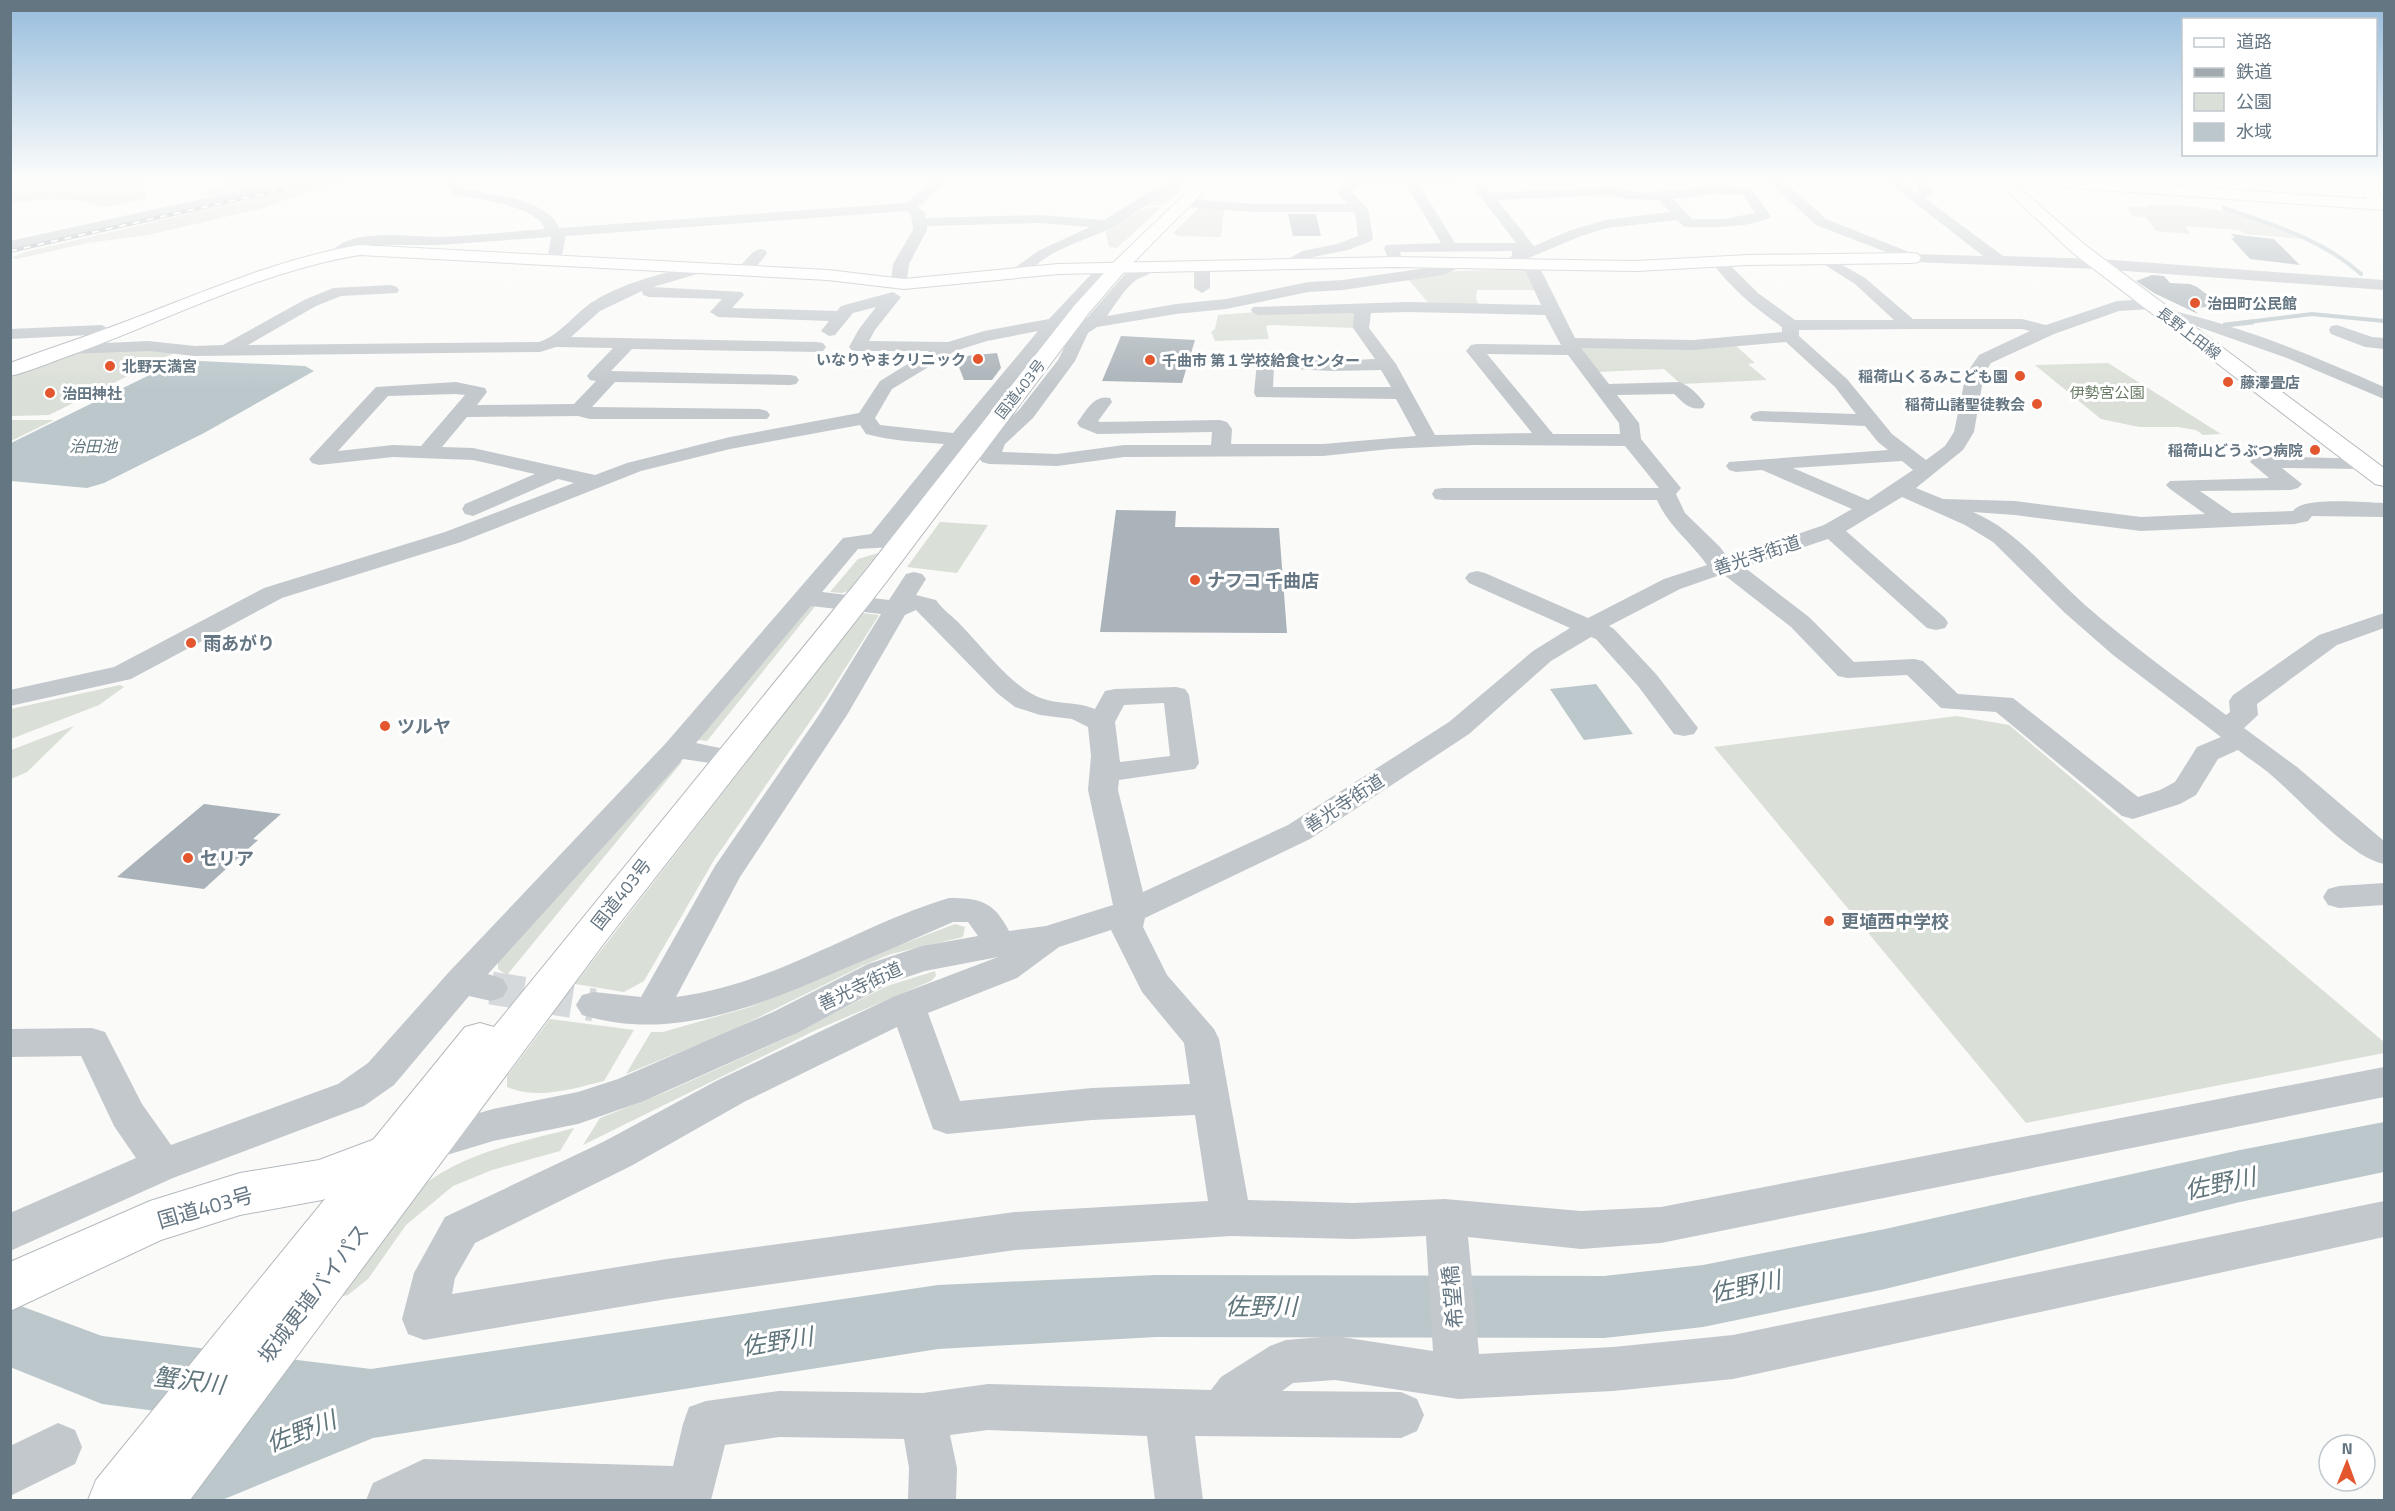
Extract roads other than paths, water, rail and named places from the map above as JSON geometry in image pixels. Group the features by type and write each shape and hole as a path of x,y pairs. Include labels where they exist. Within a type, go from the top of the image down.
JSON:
{"main road":[{"name":"国道403号","path":"19,1283 150,1222 240,1194 322,1180 408,1148 605,914 848,609 890,541 982,444 1111,269 1134,249"},
{"name":"長野上田線","path":"2081,249 2385,479"},
{"path":"10,370 122,330 265,273 337,253 375,250 828,275 897,289 1024,271 1396,262 1449,255 1502,263 1529,256 1636,266 1718,261 1912,258"},
{"name":"国道403号","path":"408,1148 693,751 848,609"},
{"name":"坂城更埴バイパス","path":"116,1500 290,1300 408,1148"},
{"name":"坂城更埴バイパス","path":"156,1500 290,1300"}],"street":[{"path":"337,253 341,249"},
{"path":"554,261 557,249"},
{"path":"911,249 901,264 897,289 867,329 858,346 904,345 949,348"},
{"path":"1024,271 1024,267 1038,255 1055,249"},
{"path":"1294,264 1296,260 1306,255 1338,249"},
{"path":"10,698 122,673 273,592 453,537 595,481 653,461 730,443 865,418 872,410 880,391 886,385 949,348 984,336 1226,304 1308,287 1343,285 1443,270 1450,267 1446,249"},
{"path":"1524,249 1529,256 1551,310 1571,346 1629,423 1631,440 1670,488 1665,494"},
{"path":"1502,263 1529,249"},
{"path":"1888,249 1912,258 2099,264 2385,285"},
{"path":"1983,249 1997,259"},
{"path":"745,271 760,253"},
{"path":"1449,255 1529,256"},
{"path":"1827,260 1860,281 1911,326"},
{"path":"1718,261 1731,278 1791,331 1841,382 1870,420 1904,455 1927,471"},
{"path":"1202,266 1202,288"},
{"path":"1073,323 1131,277 1144,272 1149,267"},
{"path":"556,342 590,310 629,291 699,269"},
{"path":"1073,323 1086,287 1111,269"},
{"path":"1067,286 1086,287"},
{"path":"730,443 769,406 847,309 897,289"},
{"path":"227,350 310,303 339,291 391,290"},
{"path":"629,291 736,295 718,312 840,316"},
{"path":"1226,304 1237,312 1268,309 1551,310"},
{"name":"善光寺街道","path":"408,1148 493,1125 578,1108 631,1090 786,1022 880,973 922,959 999,944 1047,938 1131,910 1299,832 1459,728 1542,656 1589,627 1672,584 1832,530 1901,489 1953,450 1964,432 1973,397 1975,374 1985,359 2048,330 2120,305 2158,309 2293,354 2385,394"},
{"path":"1363,309 1362,328 1387,364 1429,441"},
{"path":"1546,438 1475,351 1478,349 1571,346 1693,345 1760,338 1791,331 1911,326 2022,324 2048,330"},
{"path":"10,334 84,329 122,330"},
{"path":"2337,330 2371,343 2378,341 2385,344"},
{"path":"68,349 182,347 195,351 522,348 540,347 556,342 817,347"},
{"path":"628,343 596,376 790,380"},
{"path":"1387,364 1332,366 1266,362 1263,393 1402,393"},
{"path":"579,410 610,377"},
{"path":"428,451 478,392 456,388 383,391 319,459 393,451 473,454 595,481"},
{"path":"1604,390 1679,388 1696,404"},
{"path":"1103,402 1087,423 1097,428 1220,426 1222,429 1221,451"},
{"path":"464,411 579,410 590,413 769,406"},
{"path":"1760,417 1870,420"},
{"path":"865,418 873,430 982,444 1057,460 1124,451 1323,450 1390,443 1546,438 1631,440"},
{"path":"1736,465 1904,455"},
{"path":"2229,521 2177,485 2291,484 2260,462 2363,463"},
{"path":"1765,464 1869,508"},
{"path":"473,509 555,473"},
{"path":"1901,489 1973,520 2001,537 2074,608 2122,650 2288,773 2368,845 2385,854"},
{"path":"1443,494 1665,494"},
{"path":"1665,494 1675,516 1712,552 1715,560 1800,622 1847,670 1914,667 1951,702 2003,704 2133,809 2170,797 2186,788 2207,753 2234,733 2244,715 2243,701 2328,640 2385,620"},
{"path":"1942,506 1948,504 2015,508 2141,524 2295,517 2309,509 2384,511"},
{"path":"1832,530 1936,623"},
{"path":"10,1233 159,1166 351,1095 381,1074 476,985 693,751 804,598 851,543 890,541"},
{"path":"651,1011 726,874 833,715 914,579"},
{"path":"1477,579 1605,634 1647,680 1684,728"},
{"path":"804,598 848,609 898,609 913,602 927,605 930,612 947,626 1006,687 1025,701 1040,707 1078,712 1101,722 1106,739 1106,773 1102,790 1131,910 1126,927 1154,983 1201,1039 1231,1218"},
{"path":"1098,719 1104,717 1115,697 1176,695 1185,763 1106,773"},
{"path":"2339,897 2385,894"},
{"path":"594,1005 651,1011 688,1008 730,1000 762,990 949,910 973,909 983,914 999,944"},
{"path":"1047,938 1005,969 908,1006 731,1091 617,1155 460,1230 435,1273 424,1318 667,1279 1015,1231 1231,1218 1354,1221 1445,1217 1581,1230 1660,1225 2385,1082"},
{"path":"908,1006 947,1118 1092,1104 1210,1100"},
{"path":"10,1043 92,1042 128,1115 153,1148 159,1166"},
{"name":"希望橋","path":"1445,1217 1458,1377"},
{"path":"1223,1412 1237,1393 1286,1362 1335,1358 1458,1377 1613,1369 1732,1357 2385,1220"},
{"path":"390,1500 424,1483 690,1496 706,1424 779,1414 923,1416 988,1407 1168,1413 1401,1415"},
{"path":"1168,1413 1179,1500"},
{"path":"923,1416 933,1468 932,1500"},
{"path":"10,1472 58,1447"}],"water":[{"name":"治田池","path":"180,360 305,366 314,371 204,433 104,483 87,488 11,481 11,443"},
{"path":"1596,684 1633,734 1584,740 1550,689"}],"waterway":[{"path":"2325,249 2361,274"},
{"path":"2240,323 2312,314 2384,321"},
{"path":"2225,325 2252,322"},
{"name":"佐野川","path":"147,1500 210,1467 373,1403 938,1317 1156,1306 1604,1307 1703,1296 1885,1259 2240,1176 2384,1147"},
{"name":"蟹沢川","path":"10,1334 102,1370 369,1403"}],"tunnel":[{"path":"491,988 594,1005"}],"railway":[{"path":"10,251 21,249"}],"place":[{"name":"治田町公民館","path":"2195,303"},
{"name":"いなりやまクリニック","path":"978,359"},
{"name":"千曲市 第１学校給食センター","path":"1150,360"},
{"name":"北野天満宮","path":"110,366"},
{"name":"稲荷山くるみこども園","path":"2020,376"},
{"name":"藤澤畳店","path":"2228,382"},
{"name":"治田神社","path":"50,393"},
{"name":"稲荷山諸聖徒教会","path":"2037,404"},
{"name":"稲荷山どうぶつ病院","path":"2315,450"},
{"name":"ナフコ 千曲店","path":"1195,580"},
{"name":"雨あがり","path":"191,643"},
{"name":"ツルヤ","path":"385,726"},
{"name":"セリア","path":"188,858"},
{"name":"更埴西中学校","path":"1829,921"}],"park label":[{"name":"伊勢宮公園","path":"2107,392"}]}
